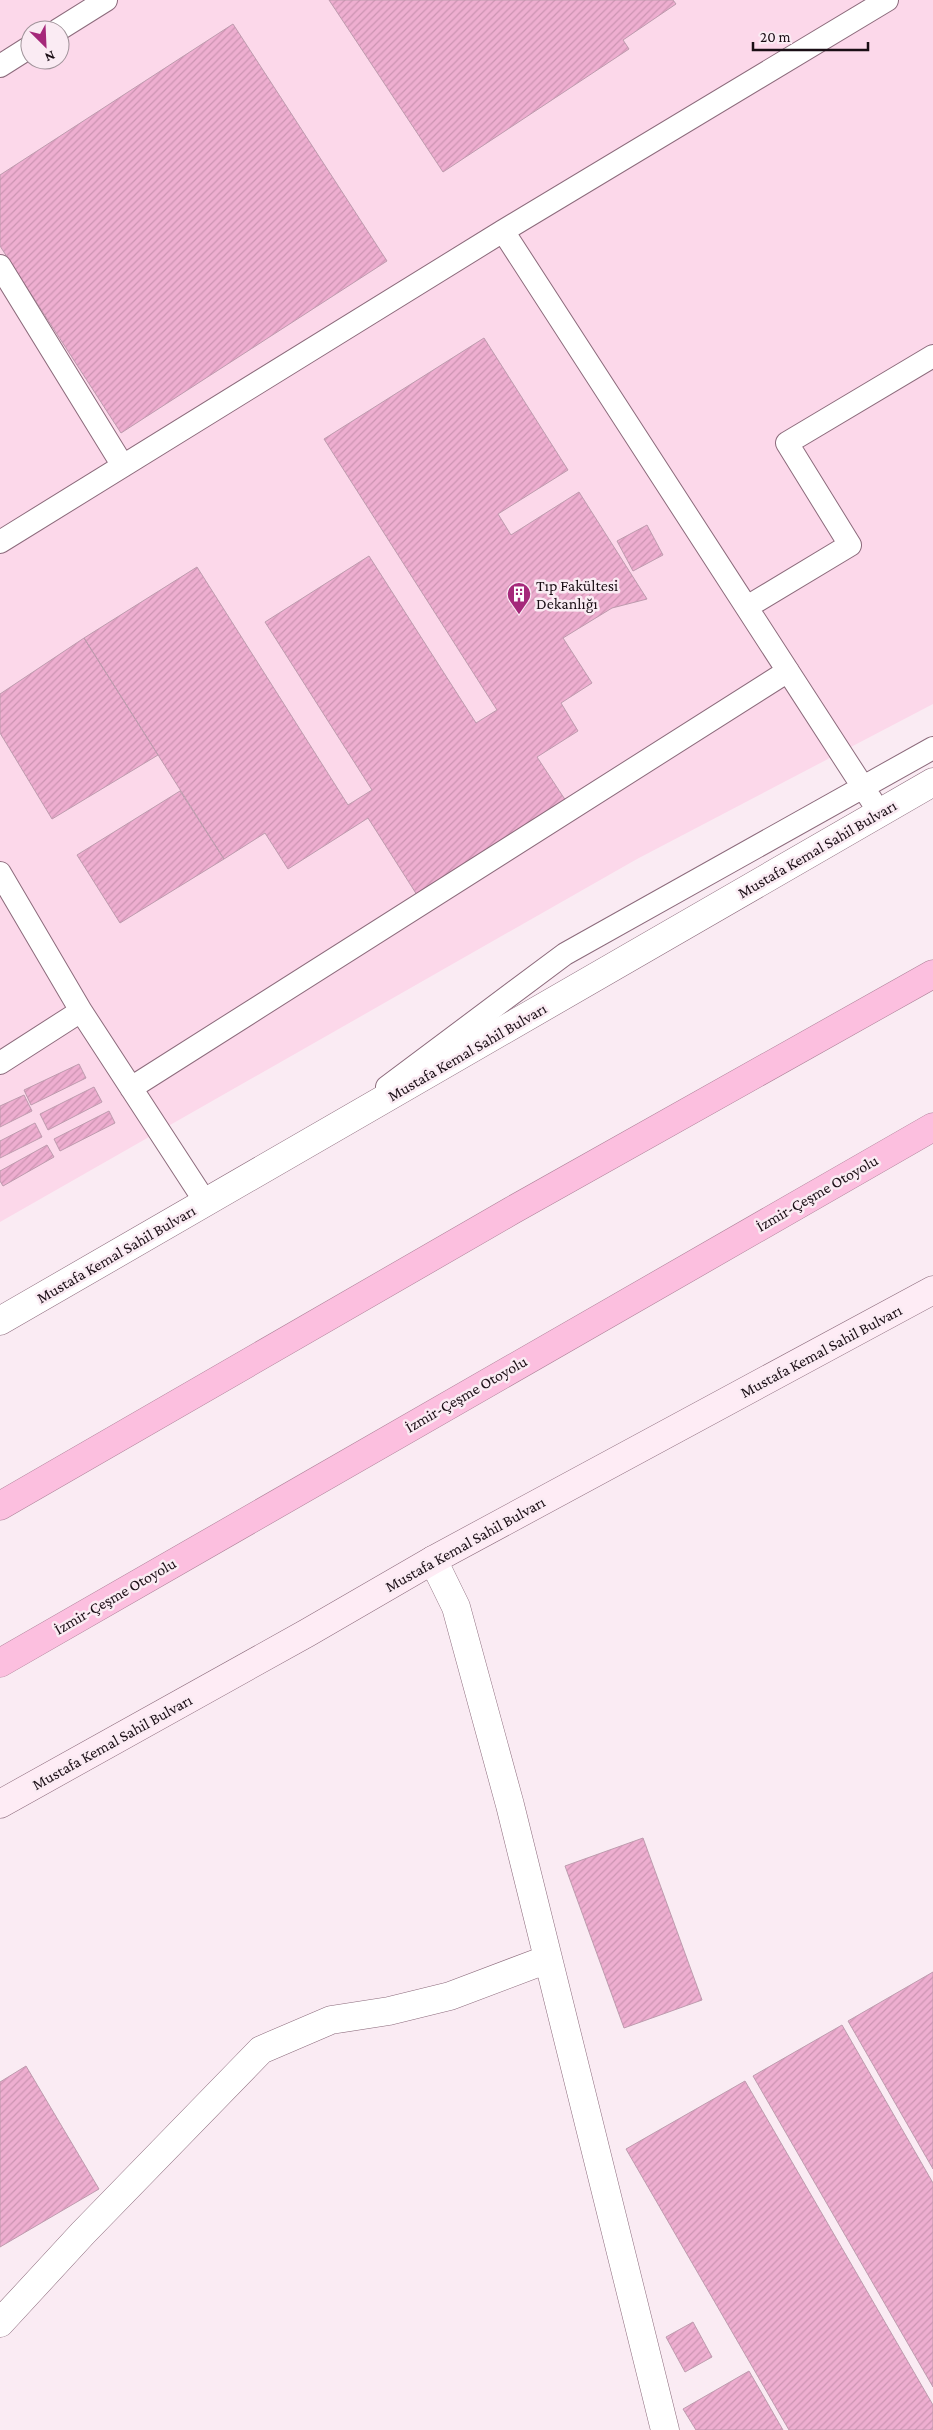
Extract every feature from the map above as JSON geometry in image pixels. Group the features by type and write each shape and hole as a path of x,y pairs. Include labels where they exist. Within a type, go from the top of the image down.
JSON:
{"highway":[{"path":"0,1506 511,1211 933,974"},
{"name":"İzmir-Çeşme Otoyolu","path":"0,1663 581,1327 933,1127"}],"main road":[{"name":"Mustafa Kemal Sahil Bulvarı","path":"0,1804 307,1633 433,1560 933,1290"}],"street":[{"name":"Mustafa Kemal Sahil Bulvarı","path":"0,1321 933,782"},
{"path":"433,1560 456,1607 510,1805 665,2430"},
{"path":"0,2323 83,2233 261,2050 331,2020 389,2011 450,1996 548,1959"}],"lane":[{"path":"70,22 106,0"},
{"path":"0,542 503,230 887,0"},
{"path":"0,66 20,53"},
{"path":"503,230 879,812"},
{"path":"0,266 123,466"},
{"path":"747,608 850,545 787,443 933,356"},
{"path":"131,1088 788,671"},
{"path":"337,1127 425,1057 565,954 933,748"},
{"path":"0,873 81,1011 206,1203"},
{"path":"0,1063 81,1011"}],"shaded area":[{"path":"0,0 933,0 933,704 637,859 0,1222"}],"building":[{"path":"329,0 673,0 676,4 623,40 629,49 443,172"},
{"path":"233,24 387,261 121,433 0,246 0,175"},
{"name":"Tıp Fakültesi Dekanlığı","path":"484,338 568,470 498,514 511,535 579,492 647,599 612,608 563,638 592,683 561,703 578,731 537,757 566,801 417,895 368,818 288,869 265,833 224,859 84,638 197,567 348,805 372,790 265,622 369,556 476,723 497,710 324,439"},
{"path":"647,525 663,555 633,571 617,541"},
{"path":"84,638 158,755 52,819 0,733 0,694"},
{"path":"180,791 224,859 120,923 77,855"},
{"path":"79,1064 86,1078 31,1105 24,1090"},
{"path":"94,1087 102,1102 48,1130 40,1114"},
{"path":"24,1095 32,1111 0,1127 0,1106"},
{"path":"109,1111 115,1123 60,1151 54,1139"},
{"path":"35,1123 42,1137 0,1158 0,1141"},
{"path":"47,1145 54,1157 3,1186 0,1181 0,1171"},
{"path":"643,1838 702,2000 624,2028 565,1866"},
{"path":"933,1972 933,2169 848,2021"},
{"path":"842,2025 933,2183 933,2387 753,2076"},
{"path":"26,2066 99,2189 0,2247 0,2082"},
{"path":"745,2081 933,2405 933,2430 789,2430 626,2149"},
{"path":"693,2322 712,2357 685,2372 666,2337"},
{"path":"749,2371 783,2430 696,2430 683,2409"}],"place":[{"name":"Tıp Fakültesi Dekanlığı","path":"519,615"}]}
